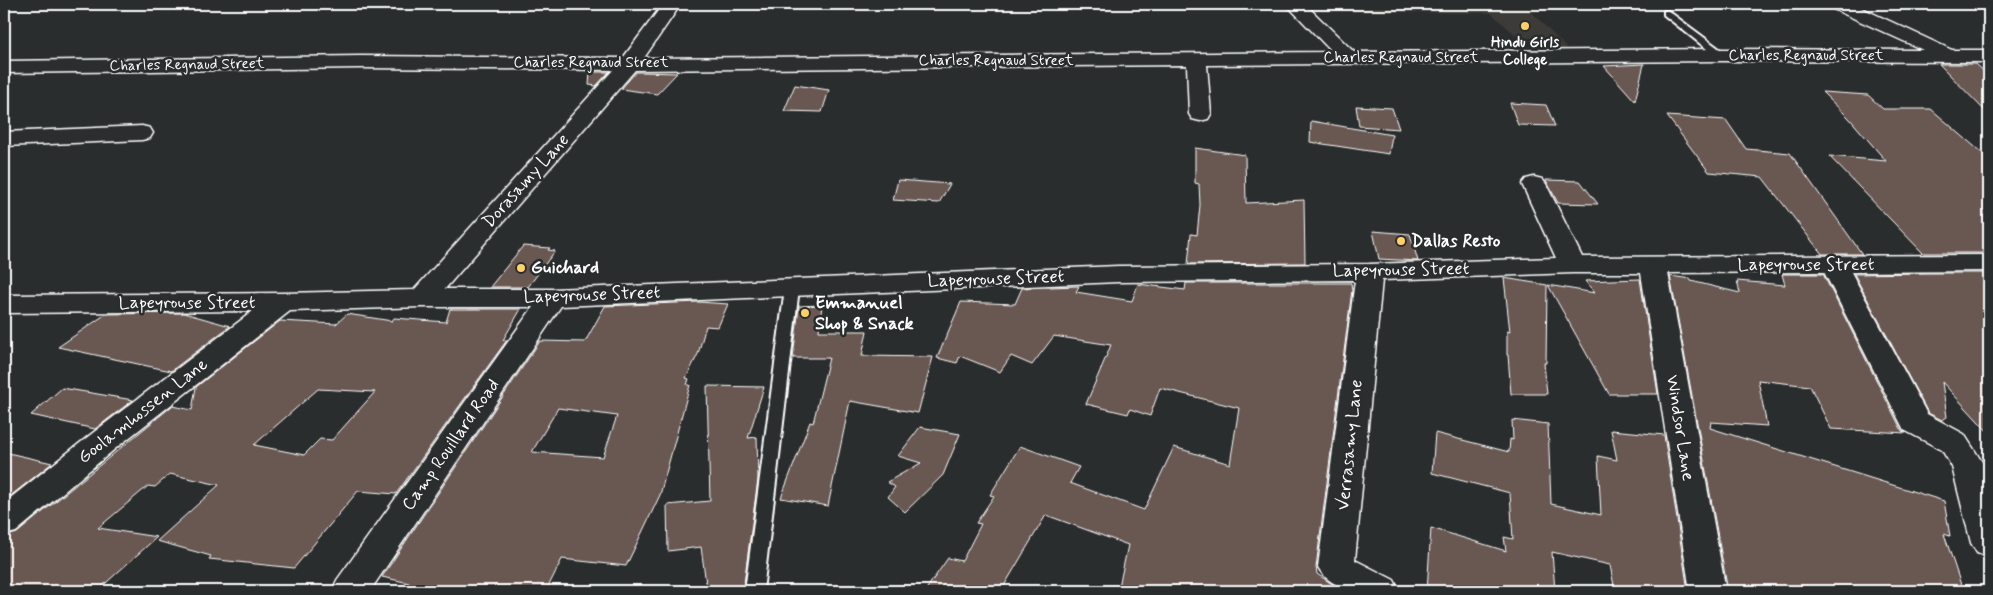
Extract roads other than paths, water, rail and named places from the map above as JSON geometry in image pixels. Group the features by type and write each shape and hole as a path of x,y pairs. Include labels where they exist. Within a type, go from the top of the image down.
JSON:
{"street":[{"name":"Dorasamy Lane","path":"422,298 629,64 672,4"},
{"path":"1295,4 1349,58"},
{"path":"1838,4 1955,56"},
{"name":"Charles Regnaud Street","path":"4,67 360,62 629,64 1722,55 1989,56"},
{"path":"1197,60 1200,114"},
{"path":"4,139 142,133"},
{"path":"1534,184 1573,265"},
{"name":"Lapeyrouse Street","path":"4,304 553,298 1118,274 1369,272 1573,265 1989,263"},
{"path":"1834,265 1915,422 1953,442 1968,465 1989,543"},
{"name":"Windsor Lane","path":"1653,266 1708,591"},
{"name":"Verrasamy Lane","path":"1369,272 1336,567 1381,591"},
{"name":"Camp Rouillard Road","path":"350,591 553,298"},
{"name":"Goolamhossen Lane","path":"4,522 105,440 283,302"}],"lane":[{"path":"1667,14 1722,55"},
{"path":"754,591 792,288"}],"place":[{"name":"Hindu Girls College","path":"1525,26"},
{"name":"Dallas Resto","path":"1401,241"},
{"name":"Guichard","path":"521,268"},
{"name":"Emmanuel Shop & Snack","path":"805,313"}]}
